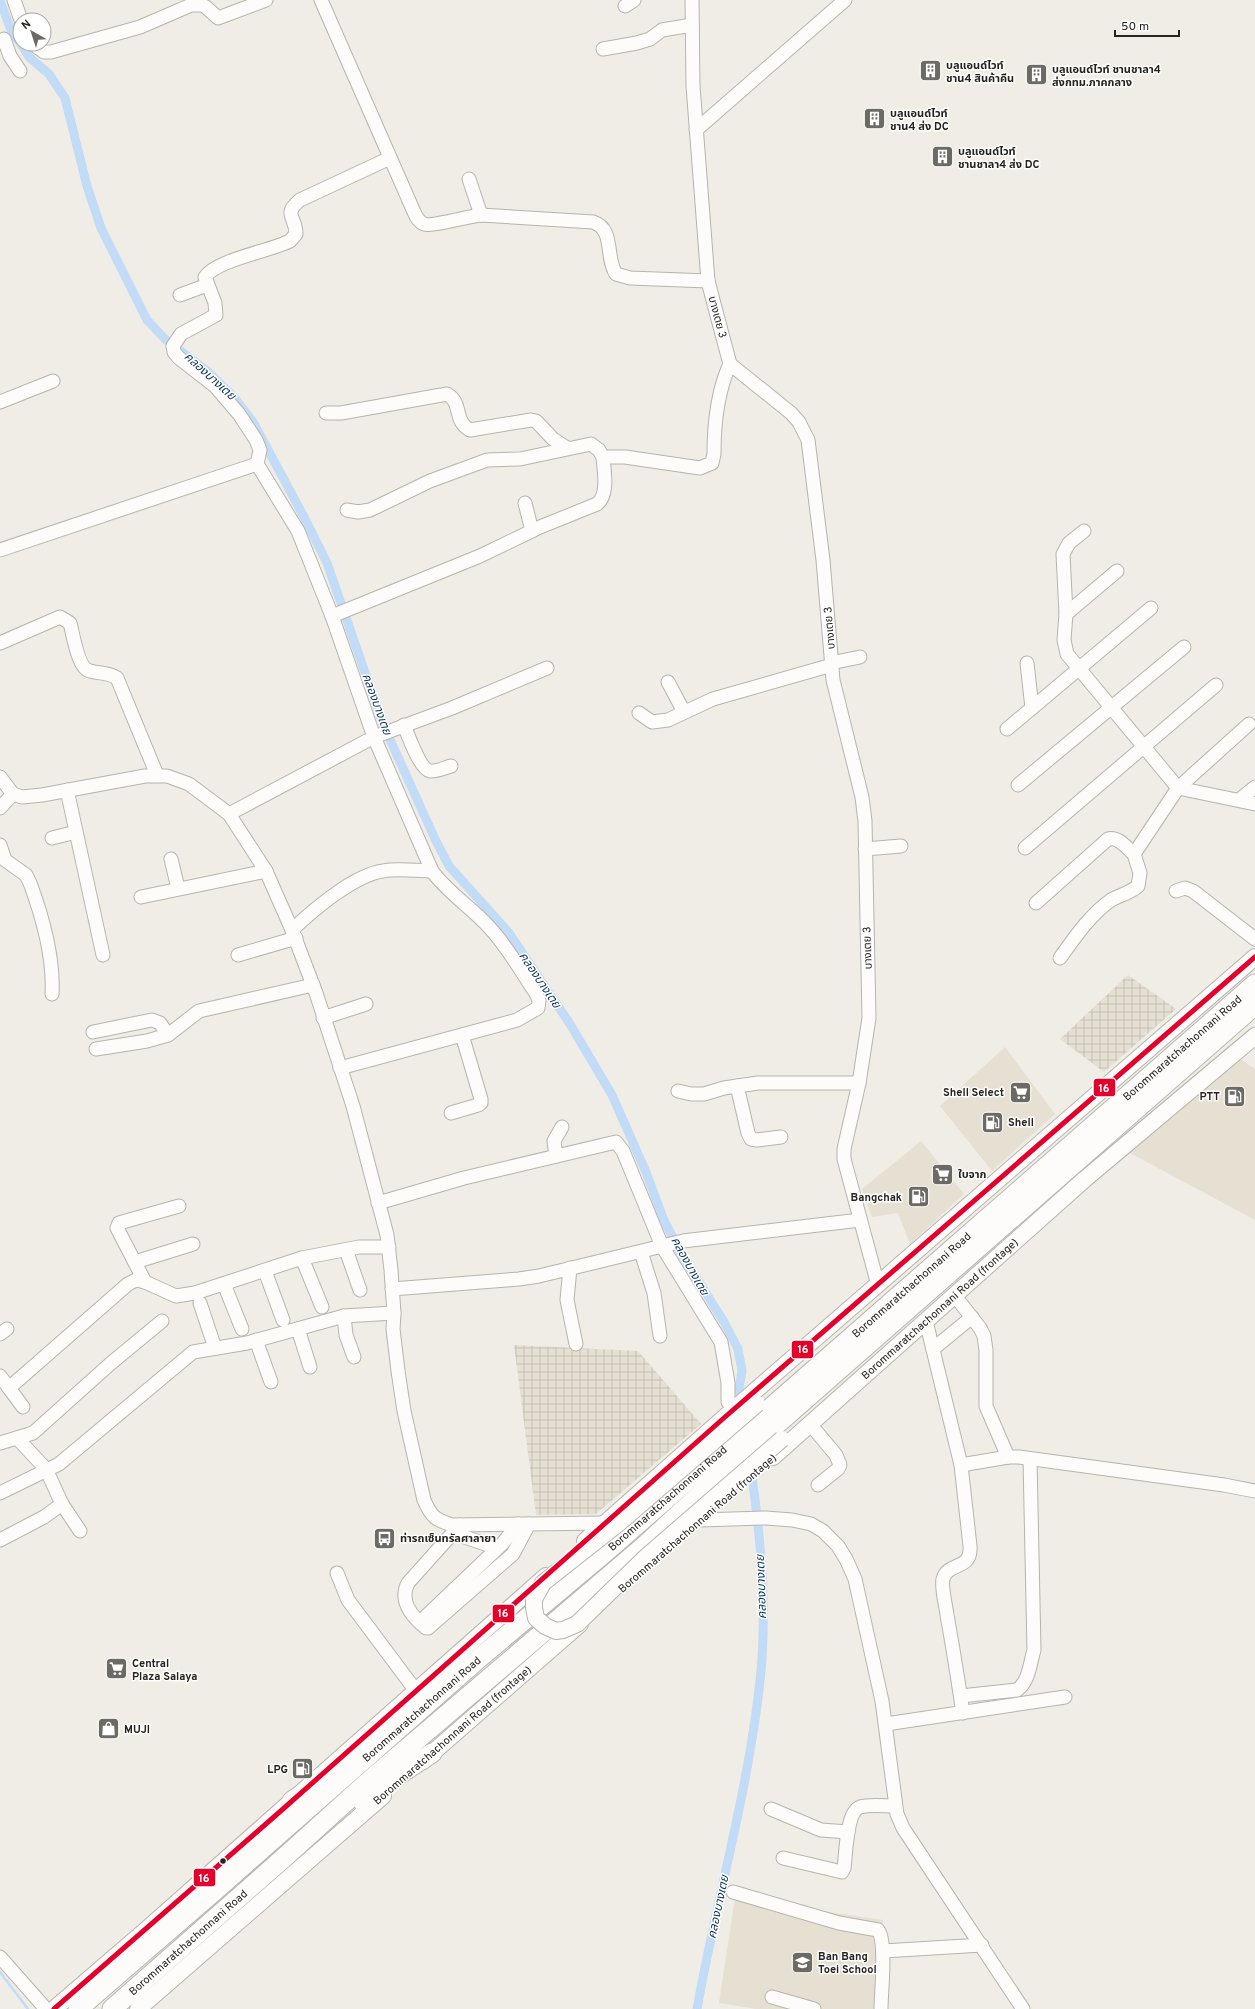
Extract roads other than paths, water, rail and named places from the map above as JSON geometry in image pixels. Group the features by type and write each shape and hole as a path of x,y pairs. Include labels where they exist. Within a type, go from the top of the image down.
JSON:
{"highway":[{"name":"Borommaratchachonnani Road","path":"78,2009 477,1660 608,1550 731,1440 757,1404 877,1315 1255,984"},
{"name":"Borommaratchachonnani Road","path":"112,2009 371,1779 643,1547 732,1464 776,1435 1255,1005"},
{"path":"292,1801 392,1735"},
{"path":"287,1855 357,1807 392,1779 432,1753"}],"main road":[{"path":"929,1318 881,1352 776,1435 577,1624 563,1630 556,1630 544,1626 536,1618 534,1599 543,1584 619,1524 823,1346 874,1288 1255,957"},
{"name":"Borommaratchachonnani Road (frontage)","path":"138,2009 763,1466 1085,1179 1255,1036"},
{"path":"54,2009 292,1801 605,1523 727,1409 757,1404"}],"street":[{"path":"14,0 18,12"},
{"path":"52,52 140,27 191,5 206,7 218,18 266,0"},
{"path":"320,0 414,212 420,222 432,224 481,215 593,222 598,224 606,232 611,264 616,274 630,278 708,281"},
{"name":"บางเตย 3","path":"692,0 693,86 708,281 730,364 791,413 799,422 808,440 823,560 831,664 837,698 862,797 870,1018 859,1083 844,1149 846,1169 860,1220 874,1288"},
{"path":"696,130 846,0"},
{"path":"603,49 637,43 650,39 662,30 692,25"},
{"path":"1,36 10,56 20,72"},
{"path":"340,1068 517,1020 535,1012 540,1005 537,995 490,927 448,890 432,871 335,615 298,531 257,464 260,450 256,440 239,414 215,386 179,358 174,352 173,346 182,334 216,315 215,303 205,277 213,269 283,245 294,238 296,230 290,214 291,209 300,200 390,158"},
{"path":"469,180 481,215"},
{"path":"180,295 207,285"},
{"path":"603,457 625,457 700,468 709,466 712,463 714,454 719,397 723,380 730,364"},
{"path":"0,402 53,381"},
{"path":"326,413 341,413 447,394 455,400 461,422 470,430 531,420 536,421 553,439 567,448"},
{"path":"335,615 480,556 532,531 601,501 604,493 603,457 599,450 591,444 520,459 486,460 430,481 370,510 358,512 347,510"},
{"path":"0,550 257,464"},
{"path":"525,503 532,531"},
{"path":"1084,532 1069,543 1063,554 1066,614 1064,647 1067,654 1178,788 1255,804"},
{"path":"1066,614 1117,571"},
{"path":"1007,729 1151,608"},
{"path":"0,643 60,618 65,619 70,623 81,662 85,668 88,671 111,674 117,678 157,775"},
{"path":"1018,785 1184,647"},
{"path":"639,714 652,722 668,720 713,699 831,664 860,657"},
{"path":"1027,663 1032,708"},
{"path":"229,814 381,734 547,668"},
{"path":"668,682 684,712"},
{"path":"1025,848 1216,685"},
{"path":"1134,854 1178,788 1249,724"},
{"path":"404,725 421,765 427,771 434,771 451,766"},
{"path":"0,776 6,788 13,794 29,796 157,775 167,776 189,784 229,814 266,871 294,934 313,985 353,1106 378,1203 389,1247 394,1313 393,1329 404,1411 424,1500 429,1512 438,1521 497,1548"},
{"path":"1239,800 1255,787"},
{"path":"67,790 103,955"},
{"path":"0,808 13,794"},
{"path":"52,838 76,832"},
{"path":"1036,903 1108,839 1113,838 1118,840 1134,854 1140,873 1138,886 1110,901 1096,913 1082,927 1060,958"},
{"path":"0,845 5,860 26,875 30,883 49,948 54,973 52,994"},
{"path":"865,849 902,846"},
{"path":"171,859 178,888"},
{"path":"141,897 178,888 266,871"},
{"path":"238,956 294,934 325,900 362,878 381,871 432,871"},
{"path":"1176,891 1185,888 1194,891 1255,939"},
{"path":"96,1049 168,1035 199,1011 313,985"},
{"path":"323,1018 366,1004"},
{"path":"93,1032 152,1020 160,1023 168,1035"},
{"path":"451,1113 478,1106 481,1103 462,1035"},
{"path":"678,1091 691,1094 704,1094 737,1086 758,1083 859,1083"},
{"path":"737,1086 748,1133 751,1139 757,1140 781,1137"},
{"path":"556,1156 554,1141 562,1127"},
{"path":"378,1203 464,1178 616,1142 624,1151 665,1246 721,1342 728,1383 727,1409"},
{"path":"145,1282 117,1228 119,1224 179,1206"},
{"path":"392,1288 519,1279 641,1252 683,1241 860,1220"},
{"path":"135,1262 193,1244"},
{"path":"9,1388 128,1284 136,1280 145,1282 176,1296 195,1293 302,1258 359,1247 389,1247"},
{"path":"346,1250 360,1290"},
{"path":"641,1252 654,1293 660,1336"},
{"path":"302,1258 322,1307"},
{"path":"570,1268 568,1307 576,1344"},
{"path":"265,1271 283,1320"},
{"path":"224,1284 242,1329"},
{"path":"955,1296 980,1328 985,1342 986,1406 1008,1457"},
{"path":"200,1303 215,1348"},
{"path":"0,1493 59,1464 188,1356 201,1350 256,1340 344,1316 394,1313"},
{"path":"344,1316 346,1335 354,1357"},
{"path":"933,1349 972,1317"},
{"path":"929,1318 933,1349 961,1465 971,1553 965,1562 947,1572 943,1579 964,1712"},
{"path":"0,1443 33,1433 110,1364 162,1321"},
{"path":"298,1329 310,1368"},
{"path":"256,1340 271,1382"},
{"path":"0,1376 23,1407"},
{"path":"810,1424 836,1455 840,1465 838,1469 818,1485"},
{"path":"17,1438 46,1470 62,1504 80,1531"},
{"path":"961,1465 1008,1457 1030,1458 1224,1485 1255,1491"},
{"path":"961,1696 1017,1690 1022,1686 1027,1676 1034,1650 1030,1458"},
{"path":"0,1540 44,1517 62,1504"},
{"path":"700,1520 766,1518 792,1520 811,1524 832,1538 846,1559 855,1579 882,1701 886,1724 894,1806 903,1828 1023,2009"},
{"path":"524,1524 497,1548 466,1586 428,1628 426,1628 407,1606 404,1594 405,1589 408,1583 456,1529 524,1524 605,1523"},
{"path":"466,1586 513,1554 524,1524"},
{"path":"337,1573 348,1600 416,1691"},
{"path":"886,1724 1065,1697"},
{"path":"783,1858 842,1872 844,1868 850,1818 858,1807 894,1806"},
{"path":"771,1809 822,1830 848,1832"},
{"path":"733,1892 839,1923 878,1930 881,1934 883,1951 881,2009"},
{"path":"883,1951 982,1945"},
{"path":"0,1957 46,2009"},
{"path":"772,1997 814,2009"}],"waterway":[{"name":"คลองบางเตย","path":"0,1 12,31"},
{"name":"คลองบางเตย","path":"26,52 29,57 49,74 65,98 87,186 101,228 147,320 165,339 206,370 234,397 253,422 303,515 327,563 383,724 435,839 449,866 509,933 570,1024 612,1095 646,1172 663,1218 679,1250 724,1322 738,1349 742,1371 739,1388 742,1405"},
{"name":"คลองบางเตย","path":"697,2009 741,1799 756,1714 761,1671 763,1646 762,1567 750,1463"},
{"path":"0,1972 28,2009"}],"place":[{"name":"บลูแอนด์ไวท์ ชาน4 สินค้าคืน","path":"931,71"},
{"name":"บลูแอนด์ไวท์ ชานชาลา4 ส่งกทม.ภาคกลาง","path":"1036,75"},
{"name":"บลูแอนด์ไวท์ ชาน4 ส่ง DC","path":"875,119"},
{"name":"บลูแอนด์ไวท์ ชานชาลา4 ส่ง DC","path":"943,157"},
{"name":"Shell Select","path":"1020,1092"},
{"name":"PTT","path":"1235,1096"},
{"name":"Shell","path":"993,1122"},
{"name":"ใบจาก","path":"942,1174"},
{"name":"Bangchak","path":"918,1197"},
{"name":"ท่ารถเซ็นทรัลศาลายา","path":"384,1538"},
{"name":"Central Plaza Salaya","path":"116,1669"},
{"name":"MUJI","path":"109,1729"},
{"name":"LPG","path":"303,1769"},
{"name":"Ban Bang Toei School","path":"803,1962"}]}
